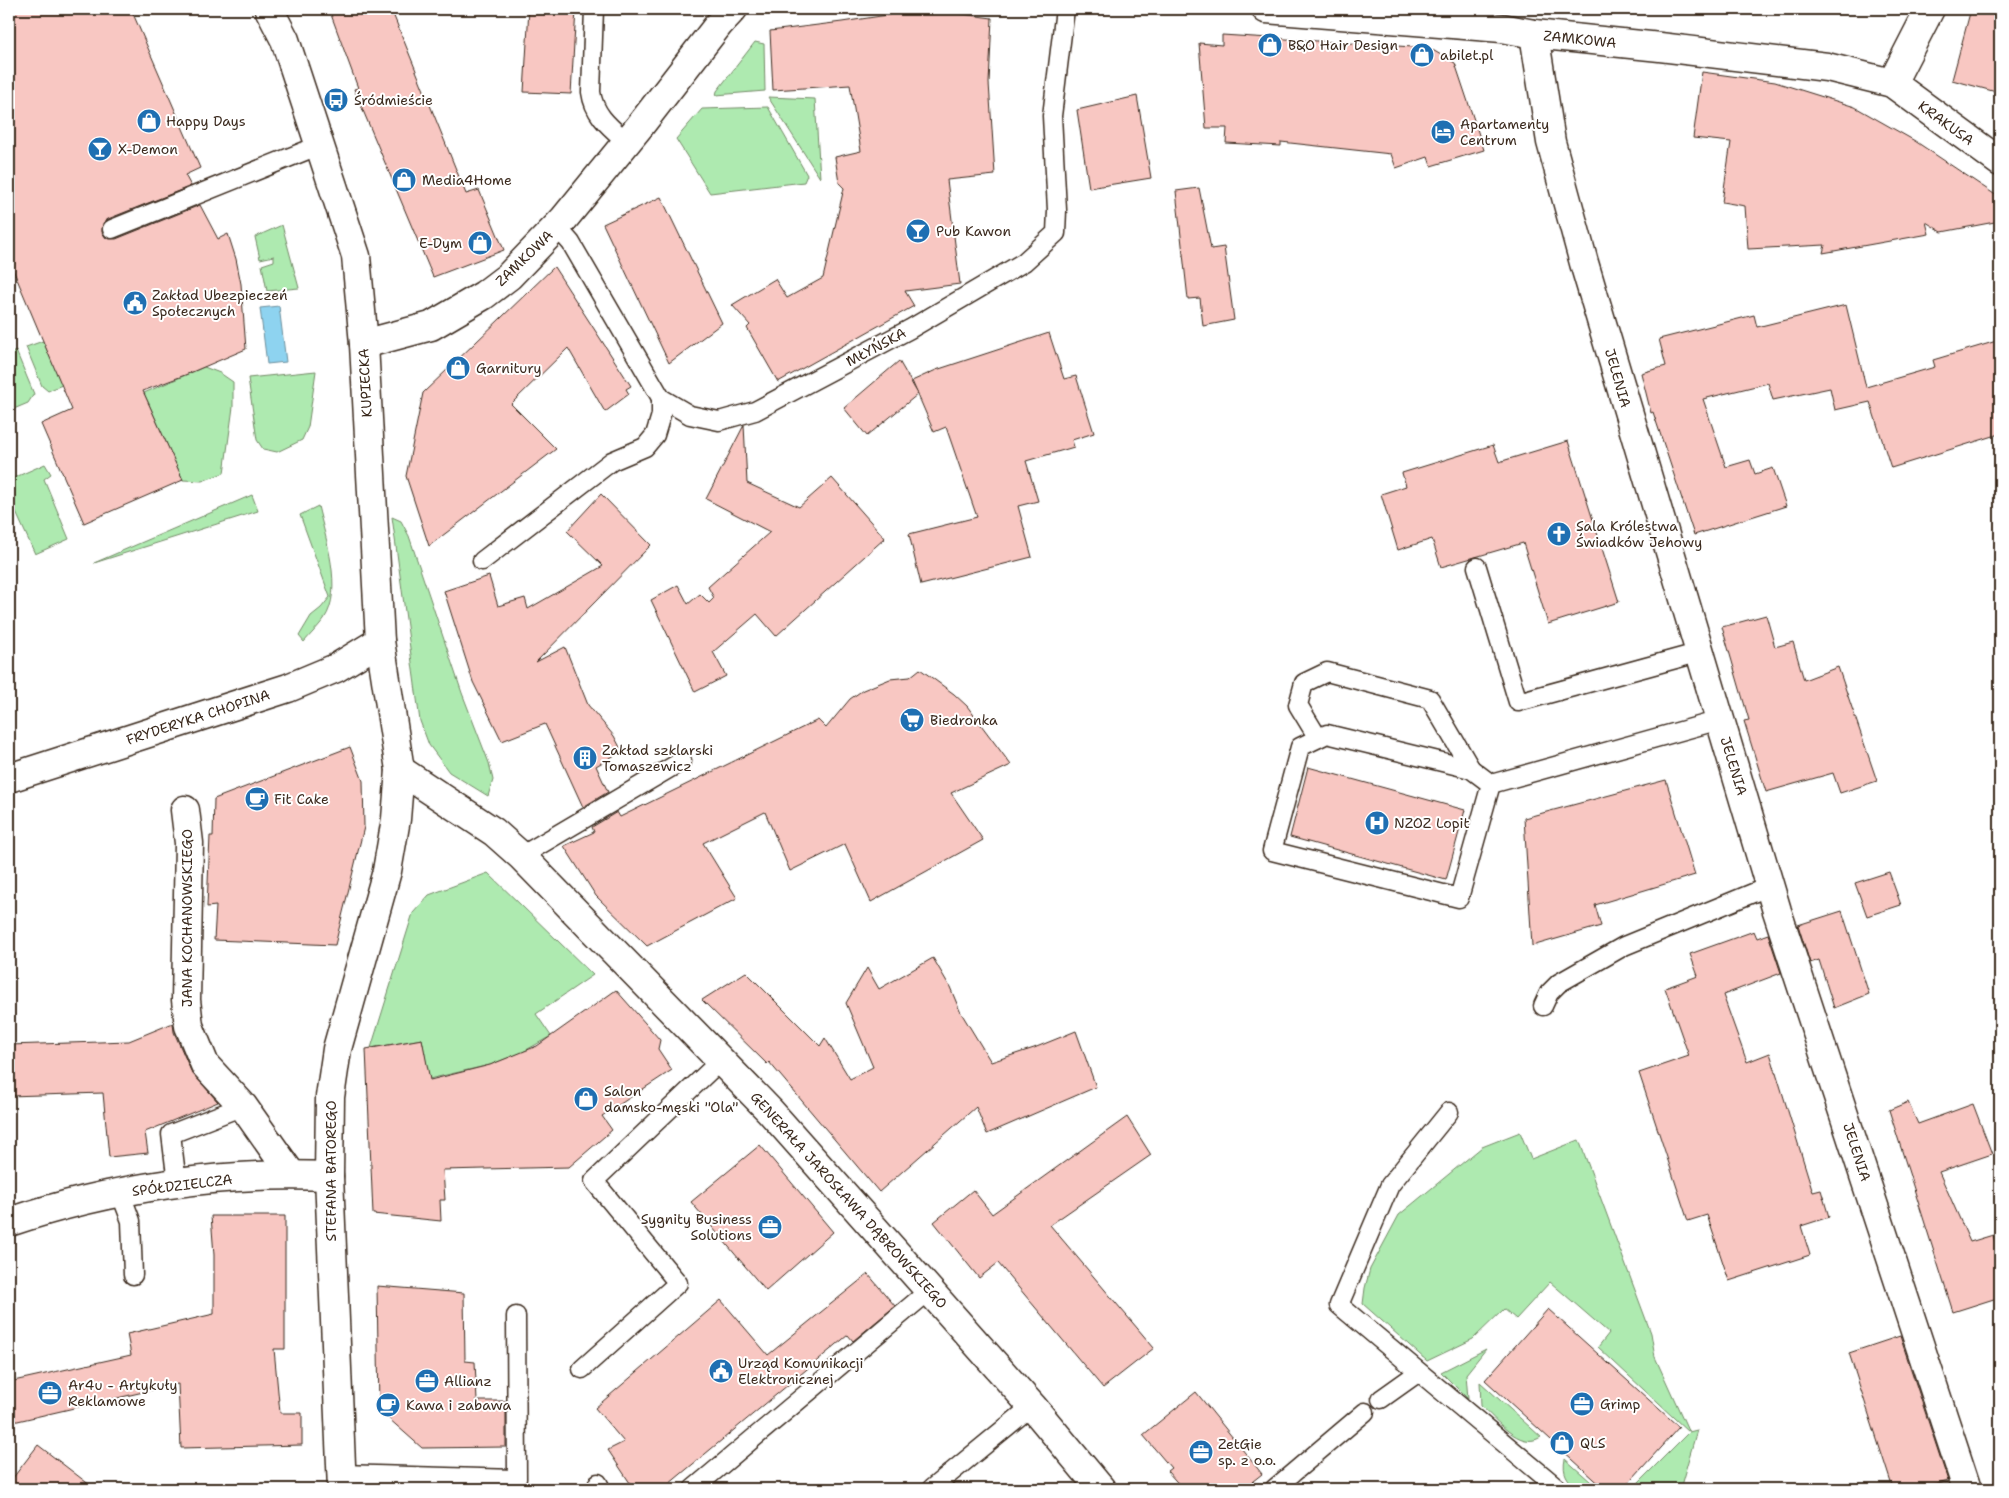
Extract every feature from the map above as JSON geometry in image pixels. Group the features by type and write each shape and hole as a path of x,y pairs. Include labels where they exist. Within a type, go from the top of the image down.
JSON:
{"street":[{"name":"KUPIECKA","path":"269,9 285,40 356,256 364,344 380,641 400,770"},
{"name":"ZAMKOWA","path":"364,344 431,326 484,295 509,276 556,227 627,142 718,24 733,9"},
{"name":"ZAMKOWA","path":"1266,9 1502,18 1534,34 1638,44 1827,67 1892,83"},
{"path":"1892,83 1930,9"},
{"name":"JELENIA","path":"1534,34 1551,142 1584,263 1720,720 1770,886 1967,1489"},
{"name":"KRAKUSA","path":"1892,83 2000,162"},
{"name":"FRYDERYKA CHOPINA","path":"9,778 288,688 336,668 380,641"},
{"name":"GENERAŁA JAROSŁAWA DĄBROWSKIEGO","path":"400,770 494,832 521,856 770,1111 1032,1406 1101,1489"},
{"name":"STEFANA BATOREGO","path":"341,1482 329,1176 330,1097 337,1049 387,871 396,819 400,770"},
{"name":"JANA KOCHANOWSKIEGO","path":"185,810 189,843 186,1000 189,1026 205,1064 243,1106 291,1174"},
{"name":"SPÓŁDZIELCZA","path":"9,1222 41,1211 146,1186 291,1174 329,1176"}],"lane":[{"path":"594,9 591,92 593,105 602,119 627,142"},
{"name":"MŁYŃSKA","path":"556,227 571,243 661,398 690,415 719,421 755,412 910,329 1024,262 1056,233 1052,116 1065,9"},
{"path":"112,229 320,145"},
{"path":"482,561 612,461 646,447 655,436 661,415 661,398"},
{"path":"1478,567 1518,702 1701,652"},
{"path":"1318,738 1298,705 1304,683 1327,672 1430,699 1471,769 1491,784"},
{"path":"1491,784 1720,720"},
{"path":"1471,769 1327,734 1300,747 1272,851 1459,898 1491,784"},
{"path":"521,856 682,761"},
{"path":"1543,1006 1549,993 1559,983 1624,946 1770,886"},
{"path":"582,1368 678,1282 594,1182 720,1061"},
{"path":"177,1183 171,1134 243,1106"},
{"path":"1449,1112 1390,1186 1339,1305 1559,1489"},
{"path":"120,1192 131,1221 133,1275"},
{"path":"693,1489 930,1290"},
{"path":"341,1482 517,1479 516,1316"},
{"path":"1381,1399 1419,1372"},
{"path":"930,1489 1032,1406"},
{"path":"1274,1489 1365,1412"}],"green space":[{"path":"755,42 764,44 765,91 716,95 717,91"},
{"path":"768,97 815,99 820,178"},
{"path":"768,107 807,175 804,182 710,193 676,139 702,109"},
{"path":"282,225 299,288 267,291 262,265 274,261 274,256 260,259 255,237"},
{"path":"43,341 62,385 48,391 42,386 26,347"},
{"path":"16,351 34,394 28,403 9,411 9,392 11,391 9,385 9,354"},
{"path":"204,367 220,373 233,382 233,407 224,473 202,481 183,480 144,393"},
{"path":"316,371 308,427 302,440 277,452 263,449 257,440 248,378"},
{"path":"45,464 51,474 44,479 69,539 35,554 9,497 9,480"},
{"path":"252,495 258,511 94,563"},
{"path":"318,506 331,563 332,593 330,607 324,619 304,642 299,636 311,616 330,597 300,515"},
{"path":"392,517 401,521 409,536 462,693 489,763 493,780 488,796 449,772 429,745 420,721"},
{"path":"488,873 593,975 536,1014 551,1036 521,1053 490,1065 429,1079 422,1039 371,1048 413,913 429,895"},
{"path":"1520,1132 1531,1159 1579,1140 1651,1333 1655,1357 1689,1432 1598,1347 1609,1333 1550,1282 1516,1319 1504,1309 1473,1339 1427,1361 1363,1304 1370,1269 1399,1215 1482,1147"},
{"path":"1486,1349 1466,1374 1468,1399 1441,1372"},
{"path":"1480,1382 1541,1437 1525,1440 1509,1432 1501,1425 1481,1406"},
{"path":"1697,1430 1680,1489 1632,1489 1689,1432"},
{"path":"1565,1459 1599,1489 1578,1489 1574,1486 1565,1472"}],"water":[{"path":"279,306 286,362 267,364 260,308"}],"building":[{"path":"9,9 131,9 200,168 185,175 191,186 108,219 103,223 102,232 106,238 116,239 200,205 218,239 228,234 241,284 246,349 143,391 183,480 84,523 41,424 72,410 9,260"},
{"path":"329,9 391,9 466,194 479,190 504,250 433,277 354,89 358,88"},
{"path":"529,9 576,9 571,94 524,92"},
{"path":"926,9 992,18 989,83 995,175 947,180 960,284 905,291 914,306 778,382 747,328 750,325 732,305 775,279 787,298 823,278 844,188 839,183 835,157 861,151 850,85 773,90 770,31"},
{"path":"1971,9 2000,9 2000,93 1952,80"},
{"path":"1222,35 1429,48 1455,63 1484,150 1431,166 1428,157 1396,168 1391,154 1281,142 1281,146 1226,143 1227,128 1206,128 1199,43 1222,45"},
{"path":"1702,72 1775,82 1855,107 1915,141 2000,198 2000,221 1942,232 1926,222 1929,234 1823,253 1825,245 1748,249 1745,206 1722,202 1731,142 1693,138"},
{"path":"1137,96 1151,178 1089,188 1077,110"},
{"path":"1199,188 1211,249 1224,247 1234,320 1203,326 1200,298 1188,299 1176,191"},
{"path":"661,197 722,323 669,363 603,224"},
{"path":"554,267 631,386 626,389 629,394 605,412 568,348 511,404 556,449 429,546 406,476 423,393"},
{"path":"1846,305 1866,387 1935,367 1933,360 2000,340 2000,434 1891,468 1870,402 1835,410 1830,388 1773,400 1768,383 1703,399 1726,467 1750,460 1755,474 1773,468 1786,506 1694,535 1653,412 1651,413 1641,373 1666,366 1659,339 1754,315 1757,327"},
{"path":"1049,333 1064,379 1076,376 1094,433 1072,440 1074,447 1026,461 1038,501 1018,506 1032,557 921,585 909,534 977,517 946,427 934,432 912,381 936,370"},
{"path":"899,361 918,394 867,436 844,408"},
{"path":"744,425 747,483 799,507 832,478 885,538 776,636 757,614 713,652 726,676 695,692 651,600 678,585 688,604 700,594 709,603 714,598 708,587 770,532 706,499"},
{"name":"Sala Królestwa Świadków Jehowy","path":"1568,441 1619,602 1548,624 1523,543 1441,567 1432,539 1398,550 1381,494 1406,486 1402,473 1493,445 1499,462"},
{"path":"601,494 651,545 536,662 565,647 588,705 614,736 622,751 596,766 608,792 583,807 545,724 502,741 473,682 444,591 489,576 498,606 525,598 528,609 603,566 567,531"},
{"path":"1766,615 1775,647 1793,642 1804,680 1838,667 1877,781 1840,793 1833,773 1766,792 1744,721 1749,720 1722,627"},
{"path":"920,669 967,706 1011,765 951,793 983,840 871,902 845,844 790,871 765,812 703,843 737,898 647,946 596,896 564,846 594,832 592,827 617,812 620,817 818,720 826,728 850,699 863,690 890,679 910,677"},
{"path":"350,747 363,781 364,827 335,945 214,940 216,906 207,907 210,836 213,836 214,799"},
{"name":"NZOZ Lopit","path":"1308,767 1465,810 1446,880 1290,837"},
{"path":"1666,780 1695,875 1595,905 1601,926 1532,946 1524,818"},
{"path":"1889,872 1901,905 1867,916 1855,883"},
{"path":"1842,911 1869,994 1834,1008 1819,960 1810,963 1798,925"},
{"path":"1754,931 1757,938 1768,934 1781,973 1723,995 1747,1062 1770,1053 1813,1192 1821,1190 1829,1217 1801,1226 1810,1255 1729,1281 1707,1215 1688,1221 1639,1073 1689,1056 1665,988 1698,976 1690,954"},
{"path":"933,958 950,987 960,1011 991,1062 1034,1048 1076,1031 1096,1087 987,1134 976,1107 879,1192 769,1062 767,1064 702,1000 746,972 820,1046 825,1038 850,1079 873,1067 846,1003 867,968 879,989"},
{"path":"616,990 660,1040 658,1049 672,1070 602,1116 612,1130 569,1167 443,1170 445,1200 440,1200 441,1221 373,1214 366,1049 422,1039 430,1080 490,1065 537,1046"},
{"path":"173,1023 174,1032 191,1071 218,1102 145,1132 148,1153 109,1157 103,1093 9,1096 9,1045 129,1041"},
{"path":"1908,1102 1918,1124 1973,1104 1992,1154 1939,1172 1970,1242 1993,1235 2000,1258 2000,1297 1953,1312 1889,1110"},
{"path":"1127,1117 1151,1155 1050,1225 1154,1348 1103,1388 998,1263 979,1278 934,1222 973,1190 992,1214"},
{"name":"Sygnity Business Solutions","path":"760,1145 833,1232 766,1291 691,1202"},
{"path":"211,1216 285,1216 285,1349 274,1349 280,1413 302,1413 302,1445 181,1448 178,1384 9,1423 9,1382 131,1355 127,1334 214,1314 214,1255"},
{"name":"Urząd Komunikacji Elektronicznej","path":"868,1274 895,1306 853,1341 848,1335 663,1489 634,1489 608,1450 624,1442 595,1408 721,1300 768,1355"},
{"name":"Allianz","path":"377,1286 464,1293 465,1361 475,1362 477,1401 506,1401 506,1447 422,1448 379,1410"},
{"name":"Grimp","path":"1548,1309 1679,1427 1623,1489 1605,1489 1485,1380"},
{"path":"1900,1336 1948,1481 1922,1489 1893,1489 1849,1353"},
{"name":"ZetGie sp. z o.o.","path":"1196,1392 1262,1474 1243,1489 1183,1489 1167,1471 1171,1468 1143,1435"},
{"path":"38,1445 95,1489 9,1489 9,1483"}],"place":[{"name":"B&O Hair Design","path":"1270,45"},
{"name":"abilet.pl","path":"1422,55"},
{"name":"Śródmieście","path":"336,100"},
{"name":"Happy Days","path":"149,121"},
{"name":"Apartamenty Centrum","path":"1443,132"},
{"name":"X-Demon","path":"100,149"},
{"name":"Media4Home","path":"404,180"},
{"name":"Pub Kawon","path":"918,231"},
{"name":"E-Dym","path":"480,243"},
{"name":"Zakład Ubezpieczeń Społecznych","path":"135,303"},
{"name":"Garnitury","path":"458,368"},
{"name":"Sala Królestwa Świadków Jehowy","path":"1559,534"},
{"name":"Biedronka","path":"912,720"},
{"name":"Zakład szklarski Tomaszewicz","path":"585,758"},
{"name":"Fit Cake","path":"257,799"},
{"name":"NZOZ Lopit","path":"1377,823"},
{"name":"Salon damsko-męski \"Ola\"","path":"586,1099"},
{"name":"Sygnity Business Solutions","path":"770,1227"},
{"name":"Urząd Komunikacji Elektronicznej","path":"721,1371"},
{"name":"Allianz","path":"427,1381"},
{"name":"Ar4u - Artykuły Reklamowe","path":"50,1393"},
{"name":"Grimp","path":"1582,1404"},
{"name":"Kawa i zabawa","path":"388,1405"},
{"name":"QLS","path":"1562,1443"},
{"name":"ZetGie sp. z o.o.","path":"1201,1452"}]}
